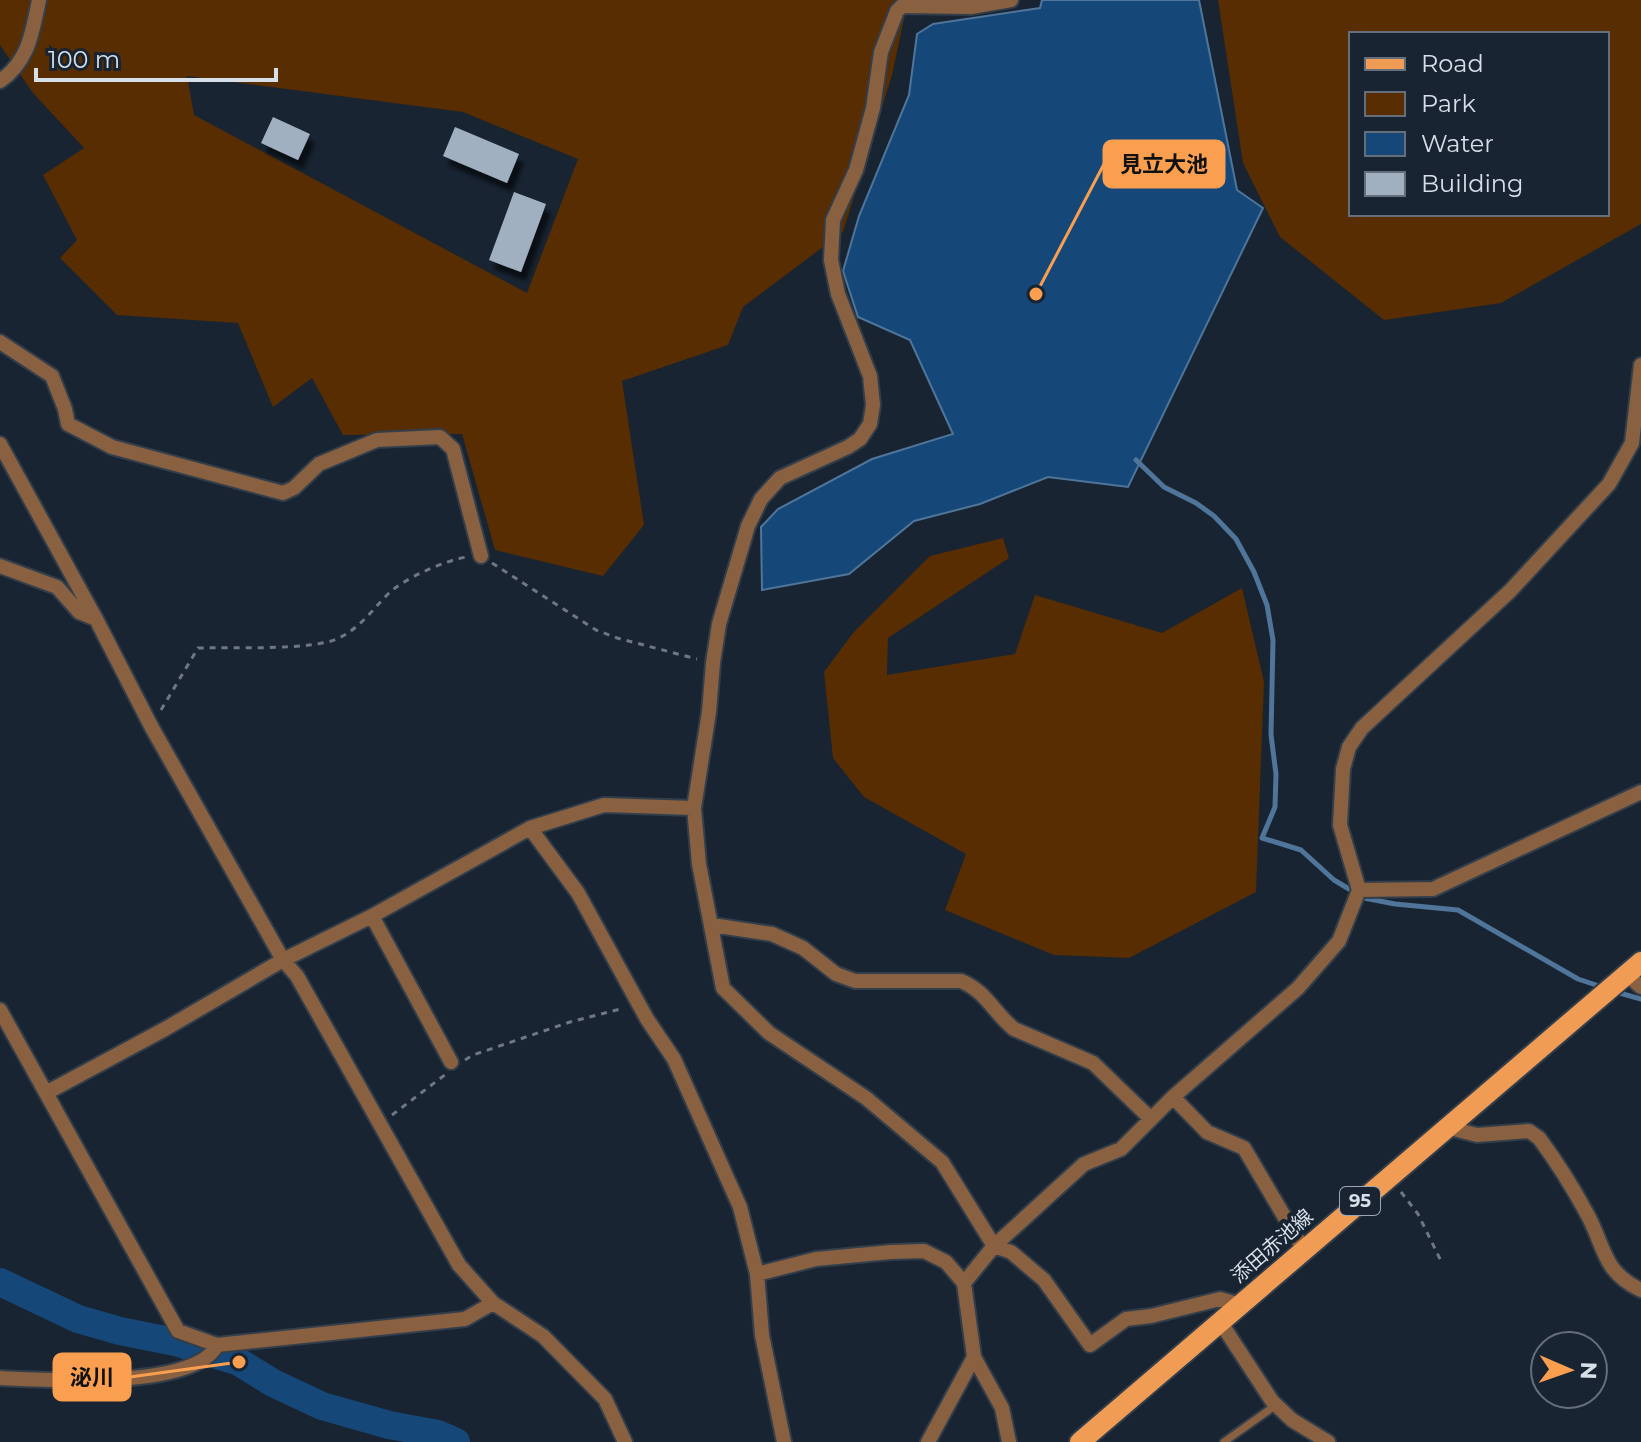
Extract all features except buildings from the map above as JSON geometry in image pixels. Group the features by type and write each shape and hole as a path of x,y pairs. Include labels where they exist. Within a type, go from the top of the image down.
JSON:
{"main road":[{"name":"添田赤池線","path":"1080,1442 1446,1127 1636,974"}],"street":[{"path":"0,81 16,70 30,43 39,0"},
{"path":"1011,0 971,7 902,6 897,11 881,52 873,108 856,170 833,220 831,260 838,294 870,376 873,405 870,424 860,439 848,447 780,478 761,499 748,526 719,624 713,663 709,712 694,808 699,864 723,988 769,1033 866,1098 942,1162 994,1246 1011,1252 1044,1280 1090,1345 1126,1319 1220,1299 1241,1305"},
{"path":"0,342 52,376 68,424 79,431 112,447 283,493 294,488 319,464 377,440 440,437 453,449 481,556"},
{"path":"964,1283 994,1246 1084,1164 1121,1149 1173,1097 1298,988 1339,941 1359,890 1340,825 1343,769 1349,747 1362,728 1510,591 1609,484 1637,446 1641,365"},
{"path":"0,444 151,726 283,960 297,976 459,1265 493,1303 543,1336 605,1399 625,1442"},
{"path":"0,566 57,587 79,612 96,619"},
{"path":"1359,890 1433,889 1641,792"},
{"path":"46,1093 165,1029 283,960 372,916 530,828 604,805 694,808"},
{"path":"530,828 578,893 647,1019 674,1059 740,1207 757,1274 762,1335 784,1442"},
{"path":"372,916 455,1065"},
{"path":"712,925 772,934 803,948 836,974 855,981 961,981 977,988 1014,1029 1093,1063 1151,1119"},
{"path":"0,1010 178,1331 216,1347 465,1319 493,1303"},
{"path":"1173,1097 1207,1132 1244,1148 1304,1250"},
{"path":"1446,1127 1477,1135 1529,1131 1539,1138 1588,1215 1613,1271 1641,1290"},
{"path":"757,1274 816,1259 924,1251 946,1262 964,1283 974,1357 1002,1408 1009,1442"},
{"path":"1221,1323 1276,1405 1292,1420 1328,1442"},
{"path":"0,1378 82,1381 136,1377 193,1365 216,1347"},
{"path":"928,1442 974,1357"}],"lane":[{"path":"1224,1442 1276,1405"}],"path":[{"path":"151,726 198,648 310,645 338,639 360,625 393,590 443,563 463,557 481,556 596,630 713,663"},
{"path":"380,1126 455,1065 473,1055 622,1007 647,1019"},
{"path":"1390,1176 1418,1214 1442,1263"}],"green space":[{"path":"0,0 908,0 892,75 843,232 743,307 728,345 622,381 644,525 603,576 495,550 462,434 343,435 312,378 273,407 238,323 117,315 60,258 77,240 43,175 84,148 33,93 0,45","holes":["187,76 463,112 578,159 527,293 194,115"]},
{"path":"1218,0 1641,0 1641,224 1501,303 1384,320 1280,237 1243,163"},
{"path":"1003,538 1009,558 888,638 887,675 1015,654 1035,595 1162,633 1242,588 1264,682 1256,892 1129,958 1054,955 945,910 966,854 864,797 833,758 824,672 853,633 930,556"}],"water":[{"path":"1042,0 1199,0 1237,190 1263,208 1128,487 1048,477 980,504 914,521 849,574 762,590 761,527 778,509 872,459 953,434 910,340 858,317 843,271 859,216 909,95 917,34 933,24 1040,8"}],"waterway":[{"path":"1136,460 1164,487 1214,516 1236,539 1267,605 1273,640 1271,735 1276,774 1275,807 1262,838 1301,850 1334,880 1364,898 1458,910 1578,979 1602,987"},
{"path":"1616,992 1641,999"},
{"path":"0,1282 78,1319 175,1342 239,1362 273,1383 322,1406 389,1425 438,1434 456,1442"}],"place":[{"name":"見立大池","path":"1036,294"},
{"name":"泌川","path":"239,1362"}]}
